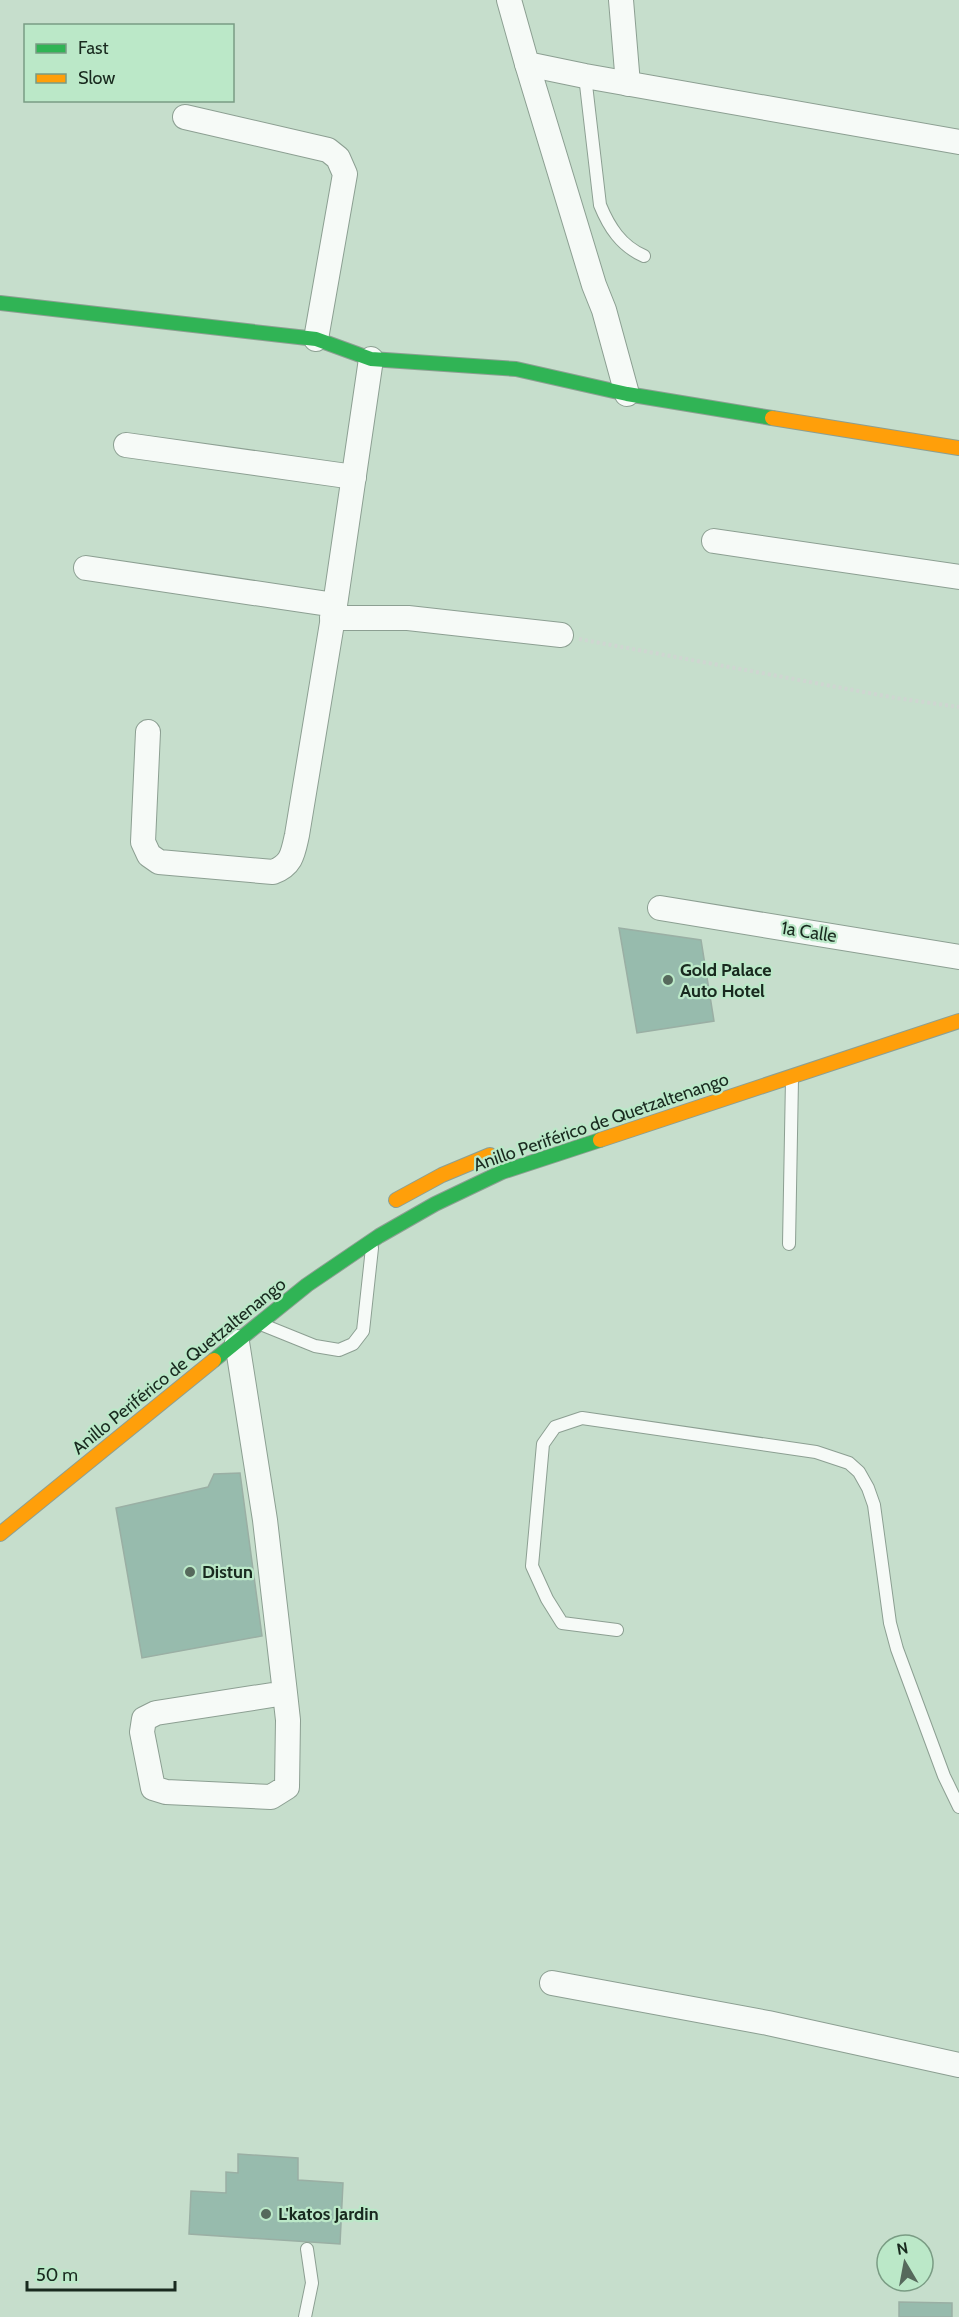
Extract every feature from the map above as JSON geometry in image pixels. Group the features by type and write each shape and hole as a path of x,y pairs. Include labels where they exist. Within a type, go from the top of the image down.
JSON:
{"main road":[{"path":"0,303 315,339 371,359 516,369 627,394 959,448"},
{"name":"Anillo Periférico de Quetzaltenango","path":"0,1534 307,1285 373,1240 435,1204 502,1172 959,1021"},
{"name":"Anillo Periférico de Quetzaltenango","path":"384,1207 442,1174 502,1150"}],"street":[{"path":"509,0 594,285 604,310 627,394"},
{"path":"621,0 628,84"},
{"path":"527,64 959,142"},
{"path":"185,117 328,150 338,158 345,174 315,339"},
{"path":"148,732 143,842 148,855 159,862 273,872 283,868 292,856 297,835 334,611 371,359"},
{"path":"126,445 354,477"},
{"path":"714,541 959,578"},
{"path":"86,568 334,611 561,635"},
{"name":"1a Calle","path":"660,908 959,957"},
{"path":"237,1342 265,1520 285,1693 288,1720 287,1786 271,1797 166,1792 153,1788 142,1732 144,1719 156,1713 285,1693"},
{"path":"552,1983 768,2023 959,2065"}],"lane":[{"path":"585,76 600,206 608,225 622,242 632,251 644,256"},
{"path":"789,1244 791,1075"},
{"path":"260,1324 315,1346 339,1350 353,1344 363,1331 373,1240"},
{"path":"617,1630 562,1623 547,1599 532,1566 543,1444 555,1427 582,1418 816,1452 849,1462 859,1472 874,1505 884,1589 897,1649 944,1776 959,1807"},
{"path":"305,2317 312,2283 307,2249"}],"path":[{"path":"561,635 885,696 959,707"}],"building":[{"name":"Gold Palace Auto Hotel","path":"619,928 701,940 714,1021 637,1033"},
{"name":"Distun","path":"240,1473 262,1636 142,1658 116,1508 208,1487 214,1474"},
{"name":"L'katos Jardin","path":"238,2154 298,2158 298,2180 343,2183 340,2244 189,2234 191,2191 226,2193 226,2172 238,2173"},
{"path":"899,2302 952,2303 952,2317 899,2317"}],"traffic: fast":[{"path":"0,303 316,339 371,359 516,369 627,394 772,418"},
{"path":"214,1360 307,1285 379,1236 435,1204 502,1172 600,1140"}],"traffic: slow":[{"path":"772,418 959,448"},
{"path":"600,1140 959,1021"},
{"path":"396,1200 442,1175 490,1155"},
{"path":"0,1534 214,1360"}],"place":[{"name":"Gold Palace Auto Hotel","path":"668,980"},
{"name":"Distun","path":"190,1572"},
{"name":"L'katos Jardin","path":"266,2214"}]}
